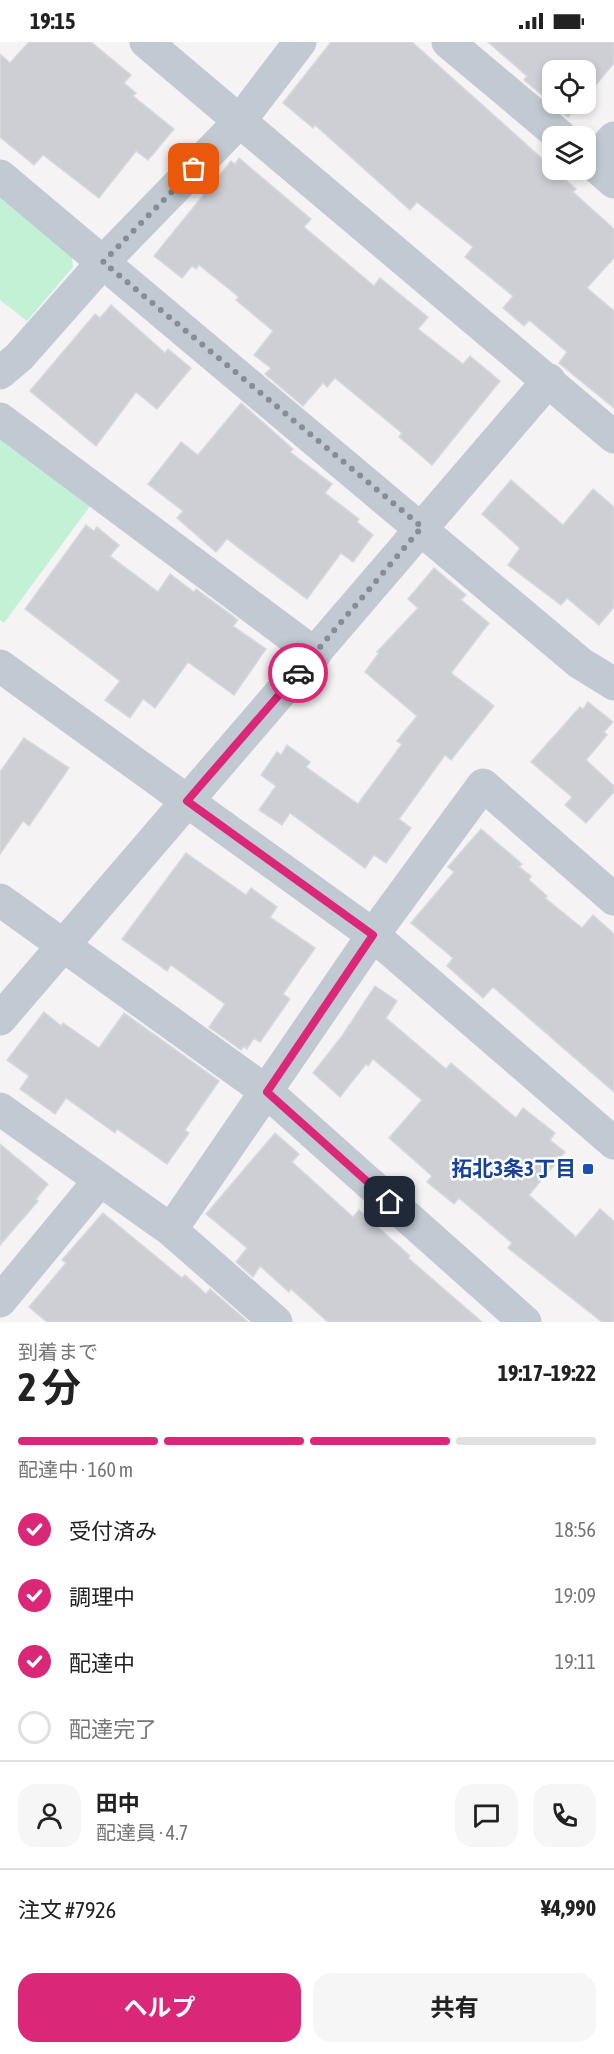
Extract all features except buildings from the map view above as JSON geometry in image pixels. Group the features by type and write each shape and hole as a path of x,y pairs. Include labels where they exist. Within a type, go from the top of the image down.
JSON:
{"street":[{"path":"146,42 614,437"},
{"path":"0,373 19,357 103,262 239,122 300,42"},
{"path":"454,44 548,126"},
{"path":"597,168 614,138"},
{"path":"0,176 422,527 580,663 614,684"},
{"path":"0,1019 549,380"},
{"path":"0,419 315,654"},
{"path":"0,666 373,935 614,1143"},
{"path":"171,1230 373,935 483,785 614,899"},
{"path":"0,900 267,1092 514,1318"},
{"path":"0,1109 171,1230 276,1322"},
{"path":"0,1301 100,1180"}],"green space":[{"path":"0,192 71,250 73,267 27,321 0,300"},
{"path":"0,438 90,506 4,623 0,620"}],"way so far":[{"path":"194,169 103,262 422,527 298,673"}],"place":[{"name":"拓北3条3丁目","path":"588,1169"}],"route":[{"path":"298,673 187,801 373,935 267,1092 390,1202"}]}
